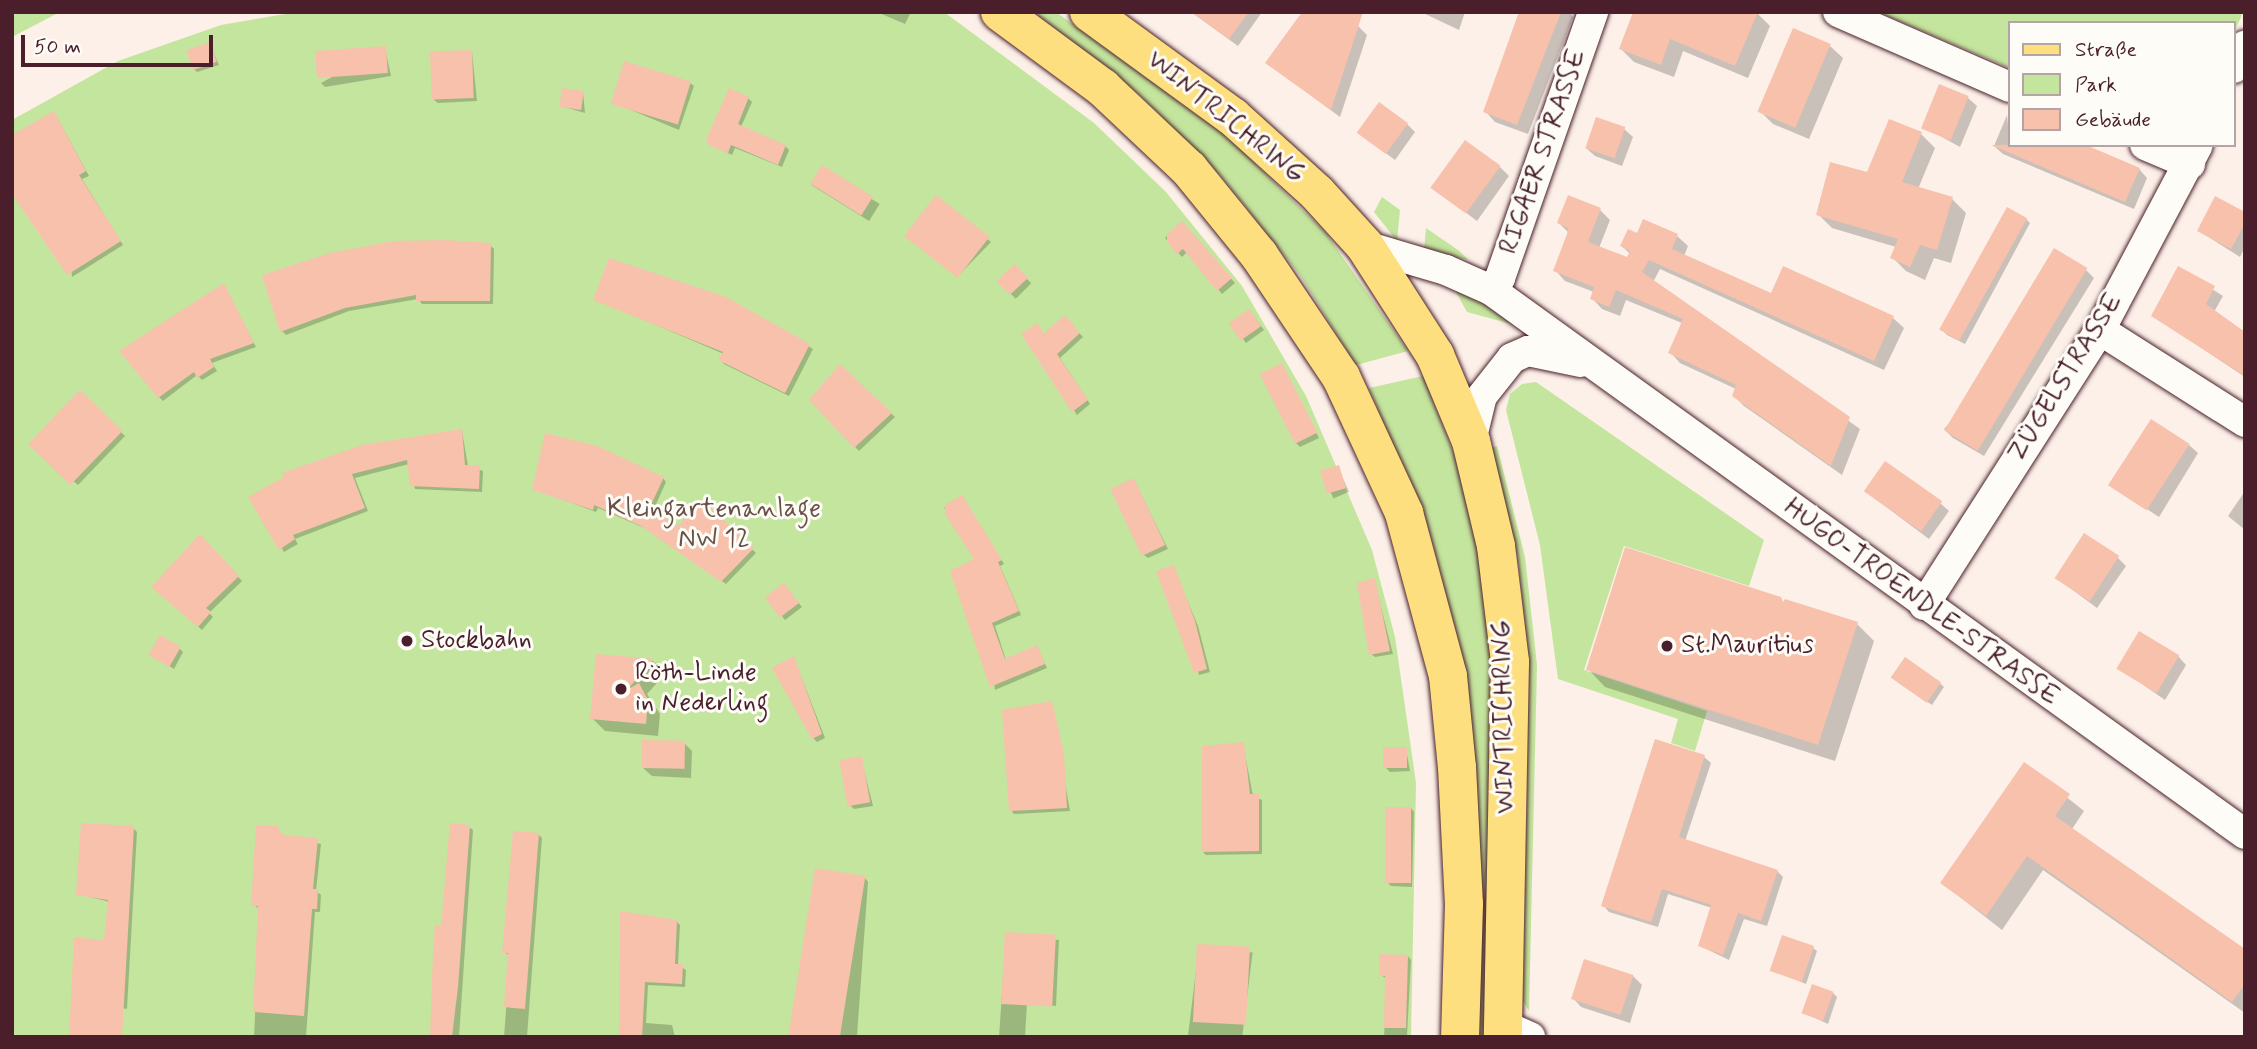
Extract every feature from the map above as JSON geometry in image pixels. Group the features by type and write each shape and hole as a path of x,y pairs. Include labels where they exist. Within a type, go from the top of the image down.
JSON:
{"main road":[{"name":"WINTRICHRING","path":"1000,12 1104,88 1189,169 1259,255 1341,377 1404,513 1451,702 1464,904 1460,1037"},
{"name":"WINTRICHRING","path":"1088,12 1233,117 1317,193 1365,246 1435,355 1471,442 1496,546 1510,662 1512,1033"}],"street":[{"name":"RIGAER STRASSE","path":"1491,290 1504,265 1593,12"},
{"path":"1838,12 2008,86"},
{"path":"2236,64 2245,45"},
{"path":"2156,147 2194,155"},
{"name":"ZÜGELSTRASSE","path":"1924,605 2099,330 2194,155"},
{"name":"HUGO-TROENDLE-STRASSE","path":"1365,246 1446,270 1491,290 1924,605 2245,834"},
{"path":"2099,330 2245,422"},
{"name":"HUGO-TROENDLE-STRASSE","path":"1471,442 1482,397 1512,358 1528,351 1549,352 1599,368"}],"green space":[{"path":"18,12 60,12 12,37 12,16"},
{"name":"Kleingartenanlage NW 12","path":"297,12 944,12 1094,123 1166,192 1242,286 1306,396 1372,550 1395,637 1416,783 1411,1037 12,1037 12,120 118,61 221,25"},
{"path":"1034,12 1056,12 1230,139 1325,232 1408,351 1356,365 1300,275 1221,176 1141,96"},
{"path":"1878,12 2243,12 2236,28 2236,21 2008,21 2008,67"},
{"path":"1382,197 1400,210 1397,241 1374,212"},
{"path":"1426,228 1458,250 1469,260 1424,251"},
{"path":"1451,283 1471,291 1515,325 1467,312"},
{"path":"1423,376 1461,472 1476,533 1492,636 1486,1037 1478,1037 1459,643 1429,531 1369,388"},
{"path":"1536,382 1764,540 1749,586 1624,546 1584,670 1707,711 1695,751 1671,743 1678,719 1558,679 1540,545 1506,410 1510,394 1522,384"},
{"path":"1497,446 1525,557 1537,665 1529,1011 1523,1001 1529,667 1518,559 1491,448"}],"building":[{"path":"1191,12 1249,12 1229,39"},
{"path":"1302,12 1363,12 1331,110 1265,63"},
{"path":"1519,12 1561,12 1517,125 1483,112"},
{"path":"1633,12 1758,12 1735,66 1670,39 1661,65 1619,49"},
{"path":"1793,28 1831,44 1795,128 1757,112"},
{"path":"210,42 217,62 193,70 186,50"},
{"path":"386,46 388,73 317,78 315,51"},
{"path":"472,50 474,98 432,99 430,51"},
{"path":"624,61 691,81 678,124 611,104"},
{"path":"1939,84 1969,96 1951,140 1921,129"},
{"path":"562,88 584,91 581,110 559,107"},
{"path":"729,88 749,97 738,124 786,145 778,165 731,145 728,153 710,146 706,140"},
{"path":"1379,102 1408,123 1386,154 1357,133"},
{"path":"54,111 86,171 79,175 121,241 67,275 12,194 12,135"},
{"path":"1596,117 1625,127 1615,158 1585,148"},
{"path":"1889,119 1922,132 1902,182 1953,197 1937,250 1920,245 1910,267 1890,258 1898,239 1816,215 1830,162 1867,172"},
{"path":"1465,140 1501,166 1466,214 1430,188"},
{"path":"1991,145 2091,147 2140,168 2125,202"},
{"path":"822,165 873,197 861,215 810,184"},
{"path":"936,195 990,237 958,278 904,236"},
{"path":"1568,195 1601,208 1588,242 1627,257 1630,251 1620,246 1628,229 1637,233 1643,219 1678,234 1672,249 1771,293 1783,266 1894,316 1874,361 1649,260 1642,272 1850,417 1831,466 1732,396 1736,385 1668,353 1683,319 1616,290 1609,307 1590,299 1594,287 1553,271 1567,234 1568,228 1557,223"},
{"path":"2215,196 2245,212 2245,223 2231,249 2197,231"},
{"path":"2007,207 2027,218 1959,341 1939,329"},
{"path":"1182,221 1232,278 1217,291 1183,249 1177,254 1167,242 1167,234"},
{"path":"393,241 491,243 490,301 416,301 416,295 345,308 280,332 262,275 330,253"},
{"path":"2054,248 2087,268 1978,451 1944,431"},
{"path":"609,258 726,297 810,344 785,393 718,360 723,352 593,300"},
{"path":"1015,264 1028,278 1010,295 997,281"},
{"path":"2178,266 2215,286 2206,304 2245,332 2245,376 2151,316"},
{"path":"224,283 254,343 210,359 214,367 197,378 194,372 158,398 119,351"},
{"path":"1249,309 1261,326 1241,341 1229,323"},
{"path":"1065,315 1080,333 1057,354 1088,400 1072,412 1021,334 1037,323 1046,337 1044,333"},
{"path":"1282,363 1317,432 1295,444 1260,374"},
{"path":"840,364 892,413 854,448 809,400"},
{"path":"80,390 122,431 70,485 28,444"},
{"path":"2151,419 2190,444 2147,510 2108,485"},
{"path":"462,429 465,465 480,465 479,489 410,486 407,460 352,474 365,508 293,535 295,539 279,550 248,497 284,477 282,473 362,445"},
{"path":"545,433 597,446 664,477 650,507 678,526 701,499 754,548 721,582 641,526 594,505 593,510 532,490"},
{"path":"1885,461 1942,501 1921,531 1864,491"},
{"path":"1339,465 1346,488 1327,494 1320,471"},
{"path":"1134,478 1165,545 1142,556 1110,489"},
{"path":"962,495 1002,560 998,562 1019,611 992,623 1005,659 1037,645 1045,664 990,687 950,571 974,559 945,514 945,505"},
{"path":"2084,533 2119,556 2090,601 2055,578"},
{"path":"200,534 239,576 206,608 211,612 198,627 151,587"},
{"name":"St.Mauritius","path":"1625,547 1781,597 1783,602 1785,599 1858,622 1818,745 1586,670"},
{"path":"1174,565 1195,621 1207,669 1194,673 1156,571"},
{"path":"1375,578 1390,651 1369,655 1357,583"},
{"path":"784,583 799,603 780,617 765,597"},
{"path":"2139,631 2179,655 2157,693 2116,669"},
{"path":"160,635 181,647 169,667 149,655"},
{"name":"Röth-Linde in Nederling","path":"596,654 654,659 627,690 639,683 648,700 646,724 590,719"},
{"path":"794,656 822,734 812,739 772,668"},
{"path":"1905,657 1941,682 1927,703 1891,677"},
{"path":"1052,701 1064,754 1067,808 1009,811 1002,710"},
{"path":"1655,739 1705,755 1679,837 1778,870 1761,921 1738,913 1723,955 1698,946 1711,905 1662,889 1651,922 1601,906"},
{"path":"642,740 685,741 685,769 642,768"},
{"path":"1244,742 1250,794 1259,794 1259,851 1201,852 1202,746"},
{"path":"1383,747 1407,747 1407,768 1383,768"},
{"path":"862,756 870,802 848,806 839,760"},
{"path":"2024,762 2070,794 2055,816 2245,949 2245,984 2232,1002 2027,856 1986,916 1940,883"},
{"path":"1385,807 1411,807 1411,883 1385,883"},
{"path":"81,823 134,826 122,1037 69,1037 74,937 104,940 108,900 76,895"},
{"path":"450,823 470,825 458,987 452,1037 430,1037 435,925 441,926"},
{"path":"256,825 277,826 283,835 318,838 313,889 318,889 317,909 312,909 304,1016 253,1012 258,906 251,906"},
{"path":"513,831 539,833 525,1009 504,1007 508,953 502,953"},
{"path":"815,868 865,876 840,1037 789,1035"},
{"path":"620,911 677,920 675,964 683,964 682,984 645,982 642,1037 619,1037"},
{"path":"1005,932 1056,935 1052,1007 1001,1004"},
{"path":"1782,935 1814,946 1802,982 1770,971"},
{"path":"1197,944 1250,947 1246,1025 1193,1022"},
{"path":"1379,954 1408,955 1406,1028 1384,1028 1385,976 1379,976"},
{"path":"1584,959 1633,975 1620,1015 1571,999"},
{"path":"1812,984 1834,992 1823,1021 1801,1013"}],"place":[{"name":"Stockbahn","path":"407,641"},
{"name":"St.Mauritius","path":"1667,646"},
{"name":"Röth-Linde in Nederling","path":"621,689"}]}
